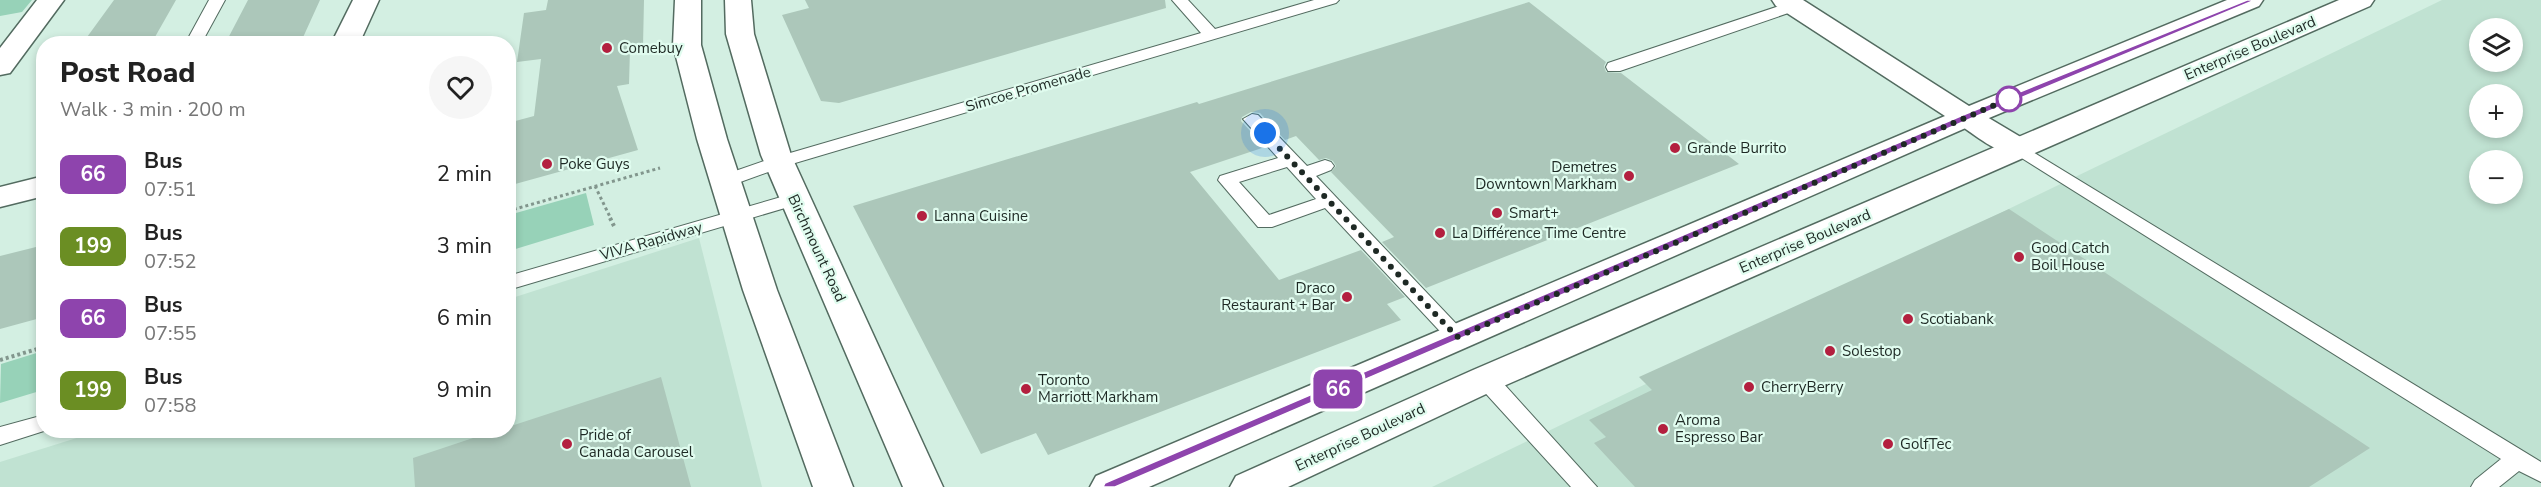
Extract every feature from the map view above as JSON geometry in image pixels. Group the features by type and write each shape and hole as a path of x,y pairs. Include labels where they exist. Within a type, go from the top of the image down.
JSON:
{"main road":[{"path":"349,36 366,0"},
{"path":"688,0 687,45 725,181 760,290 833,487"},
{"name":"Birchmount Road","path":"738,0 740,34 779,162 923,487"},
{"path":"1110,487 1967,117 2250,0"},
{"name":"Enterprise Boulevard","path":"1250,487 1486,379 2361,0"},
{"path":"1790,3 2018,148"},
{"path":"0,28 43,10"},
{"path":"0,67 43,10"},
{"path":"0,197 36,188"}],"lane":[{"path":"197,36 217,0"},
{"path":"1180,0 1212,36"},
{"name":"Simcoe Promenade","path":"725,181 779,162 1331,0"},
{"path":"1614,67 1790,3"},
{"path":"1252,119 1457,337"},
{"path":"2018,148 2541,473"},
{"path":"1290,160 1227,180 1265,223 1328,201"},
{"path":"1303,174 1325,166"},
{"name":"VIVA Rapidway","path":"516,281 795,199"},
{"path":"1486,379 1585,487"},
{"path":"0,436 36,425"},
{"path":"2483,487 2517,459"}],"path":[{"path":"516,209 660,168"},
{"path":"595,186 615,230"},
{"path":"0,360 36,349"}],"shaded area":[{"path":"2442,0 2541,0 2541,487 1432,487"},
{"path":"699,238 762,487 0,487 0,462 77,438 516,438 516,297"}],"green space":[{"path":"0,0 32,0 22,12 0,16"},
{"path":"586,193 594,225 516,249 516,213"},
{"path":"36,353 36,392 0,403 1,364"}],"building":[{"path":"114,0 176,0 156,36 88,36"},
{"path":"248,0 320,0 304,36 229,36"},
{"path":"548,0 644,0 643,46 630,49 629,84 617,86 638,150 516,184 516,121 534,116 541,59 517,62 524,13 546,10"},
{"path":"805,0 1165,0 1166,8 839,103 821,101 782,15 809,8"},
{"path":"1529,2 1606,62 1604,66 1606,72 1621,73 1739,164 1426,288 1382,242 1394,237 1331,172 1336,166 1333,161 1326,158 1319,160 1296,136 1285,140 1260,113 1251,112 1242,117 1241,121 1265,147 1190,172 1279,280 1361,250 1405,297 1387,304 1401,320 1048,455 1036,433 981,454 853,206 1197,102 1199,104"},
{"path":"2009,209 2370,448 2309,487 1635,487 1594,443 1606,437 1589,420 1652,390 1639,377"},
{"path":"36,247 36,319 0,329 0,256"},
{"name":"Pride of Canada Carousel","path":"661,377 691,487 415,487 413,458 473,438 516,438 516,424"}],"bus line":[{"name":"66","path":"1110,487 1967,117 2250,0"}],"place":[{"name":"Comebuy","path":"607,48"},
{"name":"Grande Burrito","path":"1675,148"},
{"name":"Poke Guys","path":"547,164"},
{"name":"Demetres Downtown Markham","path":"1629,176"},
{"name":"Smart+","path":"1497,213"},
{"name":"Lanna Cuisine","path":"922,216"},
{"name":"La Différence Time Centre","path":"1440,233"},
{"name":"Good Catch Boil House","path":"2019,257"},
{"name":"Draco Restaurant + Bar","path":"1347,297"},
{"name":"Scotiabank","path":"1908,319"},
{"name":"Solestop","path":"1830,351"},
{"name":"CherryBerry","path":"1749,387"},
{"name":"Toronto Marriott Markham","path":"1026,389"},
{"name":"Aroma Espresso Bar","path":"1663,429"},
{"name":"Pride of Canada Carousel","path":"567,444"},
{"name":"GolfTec","path":"1888,444"}],"route":[{"path":"1265,133 1457,337 2009,99"}]}
